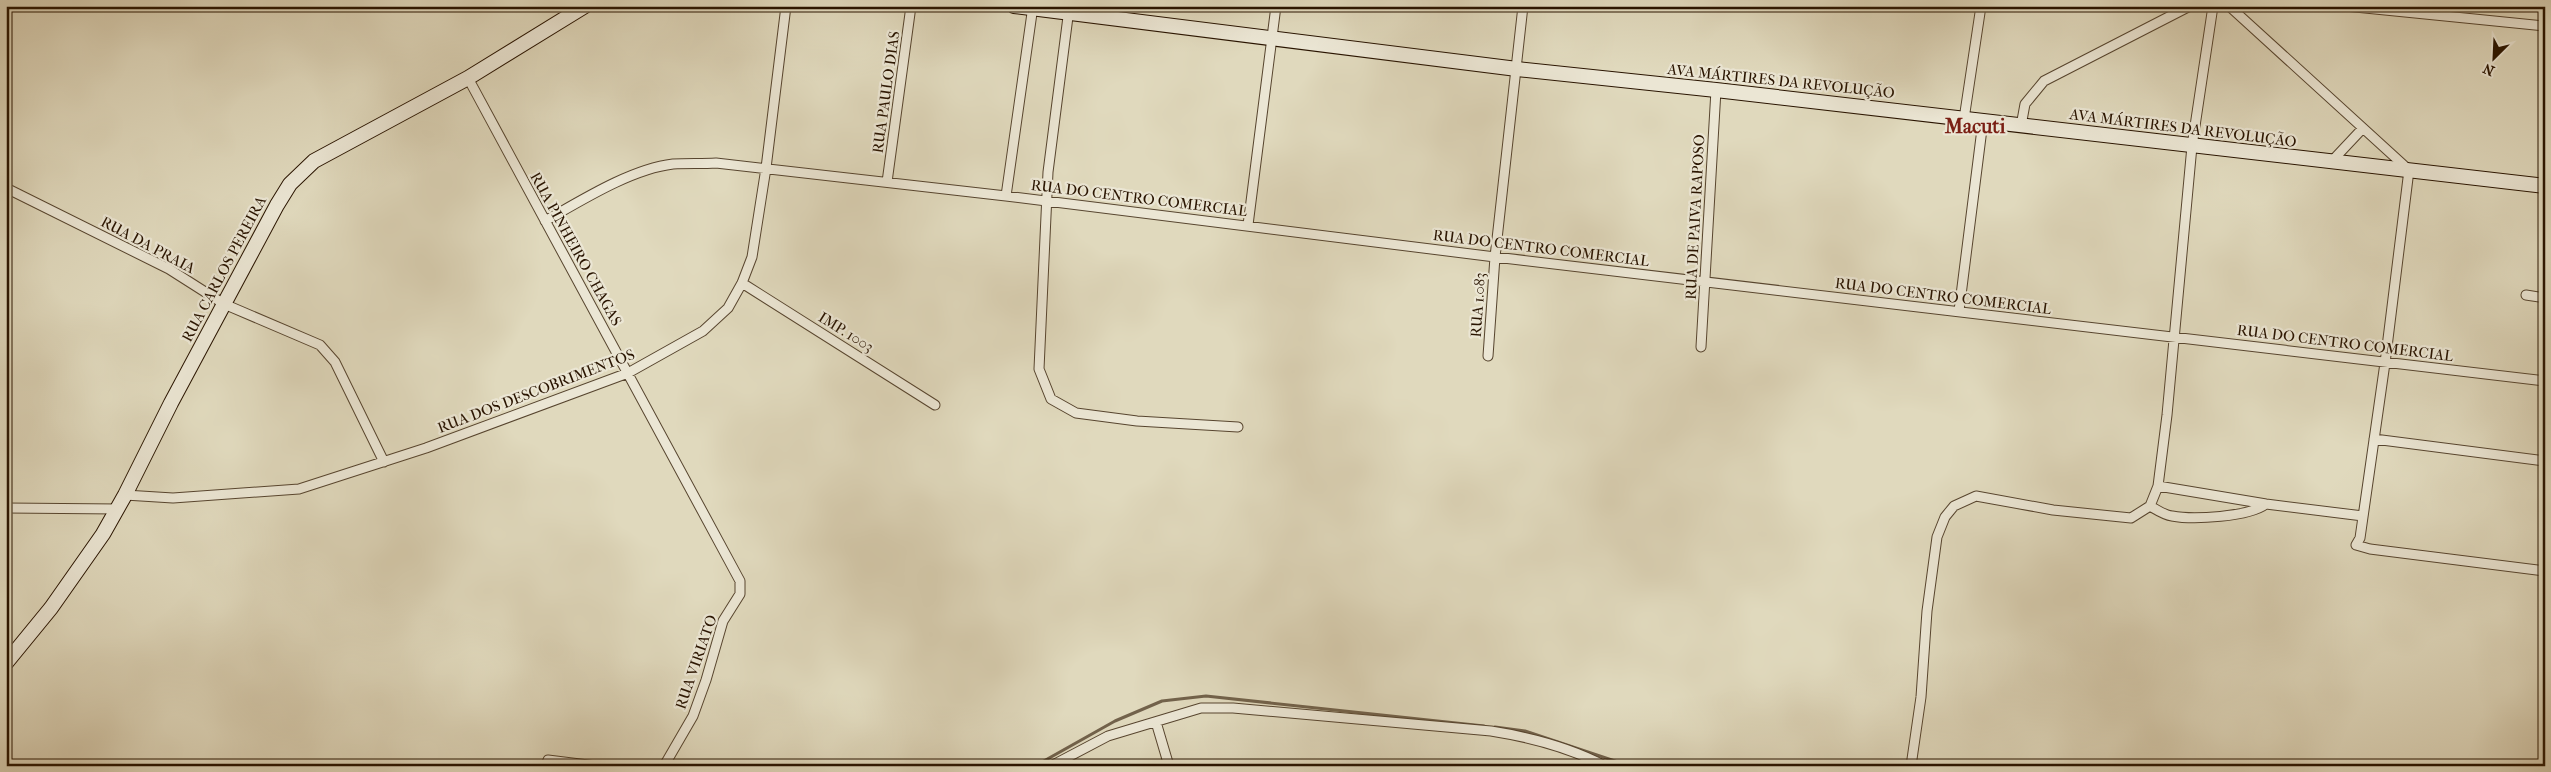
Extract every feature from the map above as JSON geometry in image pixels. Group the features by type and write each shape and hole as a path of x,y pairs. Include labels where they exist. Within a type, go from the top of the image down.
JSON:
{"street":[{"name":"RUA CARLOS PEREIRA","path":"6,663 51,608 103,534 126,496 277,205 302,172 314,161 468,78 585,6"},
{"name":"RUA DOS DESCOBRIMENTOS","path":"126,496 173,498 271,492 299,488 384,462 628,373 702,331 728,308 742,283 752,257 766,168 786,6"},
{"name":"RUA PAULO DIAS","path":"887,182 911,6"},
{"name":"AVA MÁRTIRES DA REVOLUÇÃO","path":"1014,6 1069,9 1273,38 1517,69 1716,90 2545,186"},
{"path":"1248,225 1276,6"},
{"name":"RUA 1.083","path":"1488,356 1495,257 1523,6"},
{"path":"1964,119 1981,6"},
{"path":"2021,126 2024,104 2044,82 2190,6"},
{"path":"1911,766 1921,697 1927,611 1937,537 1945,517 1954,506 1976,496 2053,510 2131,518 2150,506 2158,486 2168,415 2192,146 2213,6"},
{"path":"2229,6 2409,170 2385,363 2363,516 2356,545 2545,571"},
{"path":"2346,6 2545,26"},
{"path":"1006,196 1033,7"},
{"path":"1069,9 1050,148 1039,368 1051,399 1076,413 1137,421 1238,427"},
{"name":"RUA PINHEIRO CHAGAS","path":"468,78 740,580 740,594"},
{"name":"RUA DE PAIVA RAPOSO","path":"1701,346 1716,90"},
{"path":"1959,312 1983,121"},
{"path":"2332,161 2363,128"},
{"name":"RUA DO CENTRO COMERCIAL","path":"545,221 600,190 641,173 672,164 716,163 1048,201 1495,257 2545,381"},
{"name":"RUA DA PRAIA","path":"6,188 169,269 224,304 320,345 335,362 384,462"},
{"name":"IMP. 1003","path":"742,283 935,405"},
{"path":"2526,295 2545,298"},
{"path":"2374,439 2545,461"},
{"path":"2158,486 2266,504 2363,516"},
{"path":"2150,506 2171,516 2189,517 2246,512 2266,504"},
{"path":"6,508 118,508"},
{"name":"RUA VIRIATO","path":"664,766 693,716 706,680 723,621 740,594"},
{"path":"1051,766 1108,736 1201,708 1233,708 1430,724 1520,736 1590,758 1605,766"},
{"path":"1156,722 1169,766"},
{"path":"546,766 548,760 596,766"}],"waterway":[{"path":"1035,766 1115,721 1162,701 1206,696 1484,726"},
{"path":"1495,727 1525,731 1630,766"}],"district":[{"name":"Macuti","path":"1975,126"}]}
